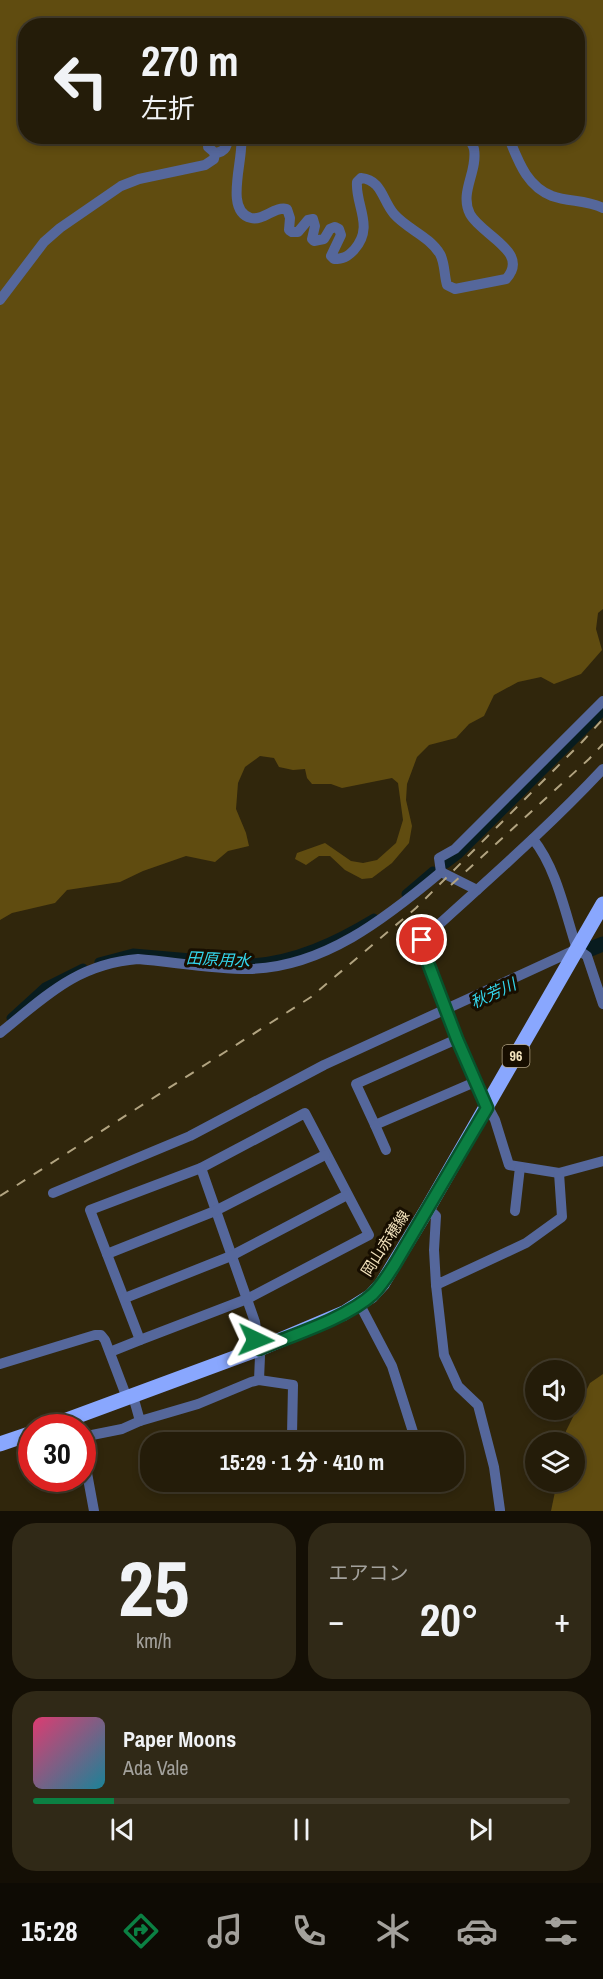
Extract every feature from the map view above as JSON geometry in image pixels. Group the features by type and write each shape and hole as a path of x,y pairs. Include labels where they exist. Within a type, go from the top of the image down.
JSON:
{"main road":[{"name":"岡山赤穂線","path":"83,1414 259,1349 327,1320 371,1296 382,1284 428,1208 603,904"},
{"path":"0,1444 18,1438"}],"street":[{"path":"208,144 208,147 215,153"},
{"path":"215,153 221,152 226,144"},
{"path":"242,144 236,198 238,207 243,213 251,218 257,218 275,209 287,209 290,218 289,230 292,232 298,232 308,220 313,219 315,225 312,238 314,241 324,239 330,229 335,227 340,235 331,256 334,259 341,259 348,256 362,238 362,210 356,188 357,182 361,178 365,179 374,183 381,190 393,213 406,226 435,247 444,263 447,285 455,289 506,279 514,266 507,249 472,216 466,205 474,150 471,144"},
{"path":"512,144 525,174 534,185 552,196 593,203 603,208"},
{"path":"0,300 45,242 60,228 121,186 139,179 205,165 214,159 215,153"},
{"path":"441,872 440,858 455,849 603,701"},
{"path":"603,769 508,863 422,940 425,955 457,1039 487,1108 495,1120 508,1165 559,1173 603,1161"},
{"path":"533,839 550,867 577,949 587,956 603,1004"},
{"path":"508,863 536,849 541,849"},
{"path":"441,872 477,890"},
{"path":"0,1033 57,986 74,976 105,965 138,959 247,969 267,967 316,954 347,941 383,919 441,872"},
{"path":"53,1193 190,1136 324,1065 577,949"},
{"path":"386,1150 356,1084 457,1039"},
{"path":"375,1125 475,1082"},
{"path":"110,1352 247,1299 369,1235 304,1113 201,1168 90,1210 140,1340"},
{"path":"107,1254 215,1212 325,1155"},
{"path":"515,1211 520,1167"},
{"path":"201,1168 255,1322 259,1349 259,1380"},
{"path":"436,1285 526,1244 562,1217 559,1173"},
{"path":"125,1298 231,1256 347,1195"},
{"path":"428,1208 436,1215 434,1250 444,1355 458,1386 478,1405 495,1467 500,1509"},
{"path":"359,1304 392,1366 413,1432"},
{"path":"0,1364 94,1335 101,1335 140,1421"},
{"path":"96,1434 198,1404 259,1380 293,1385 292,1432"},
{"path":"90,1492 94,1511"}],"shaded area":[{"path":"0,0 603,0 603,609 598,613 596,629 602,650 581,674 554,684 541,677 518,682 494,695 484,716 469,724 456,738 429,745 417,757 407,784 406,800 412,826 409,843 392,863 372,878 362,879 345,870 330,856 319,856 306,865 295,859 297,853 325,843 351,861 363,863 377,860 396,843 403,820 398,783 392,778 342,788 331,784 312,784 307,778 305,769 293,770 279,767 274,758 260,756 245,767 238,783 236,809 249,846 228,851 215,862 186,856 143,871 120,882 67,890 55,903 12,913 0,920"},
{"path":"603,1374 603,1511 551,1511 555,1492 585,1492 585,1432 566,1432 572,1420 585,1420 585,1393 590,1383"}],"waterway":[{"name":"田原用水","path":"446,864 458,855 603,711"},
{"name":"田原用水","path":"406,894 433,871"},
{"name":"田原用水","path":"99,962 133,953 249,963 266,961 314,948 374,918"},
{"name":"秋芳川","path":"588,950 603,944"},
{"name":"田原用水","path":"11,1018 45,987 83,968"}],"railway":[{"path":"0,1196 311,997 416,908 603,719"},
{"path":"451,885 603,744"}],"route":[{"path":"256,1340 259,1349 344,1312 371,1296 395,1264 487,1108 457,1039 425,955 422,940"}]}
